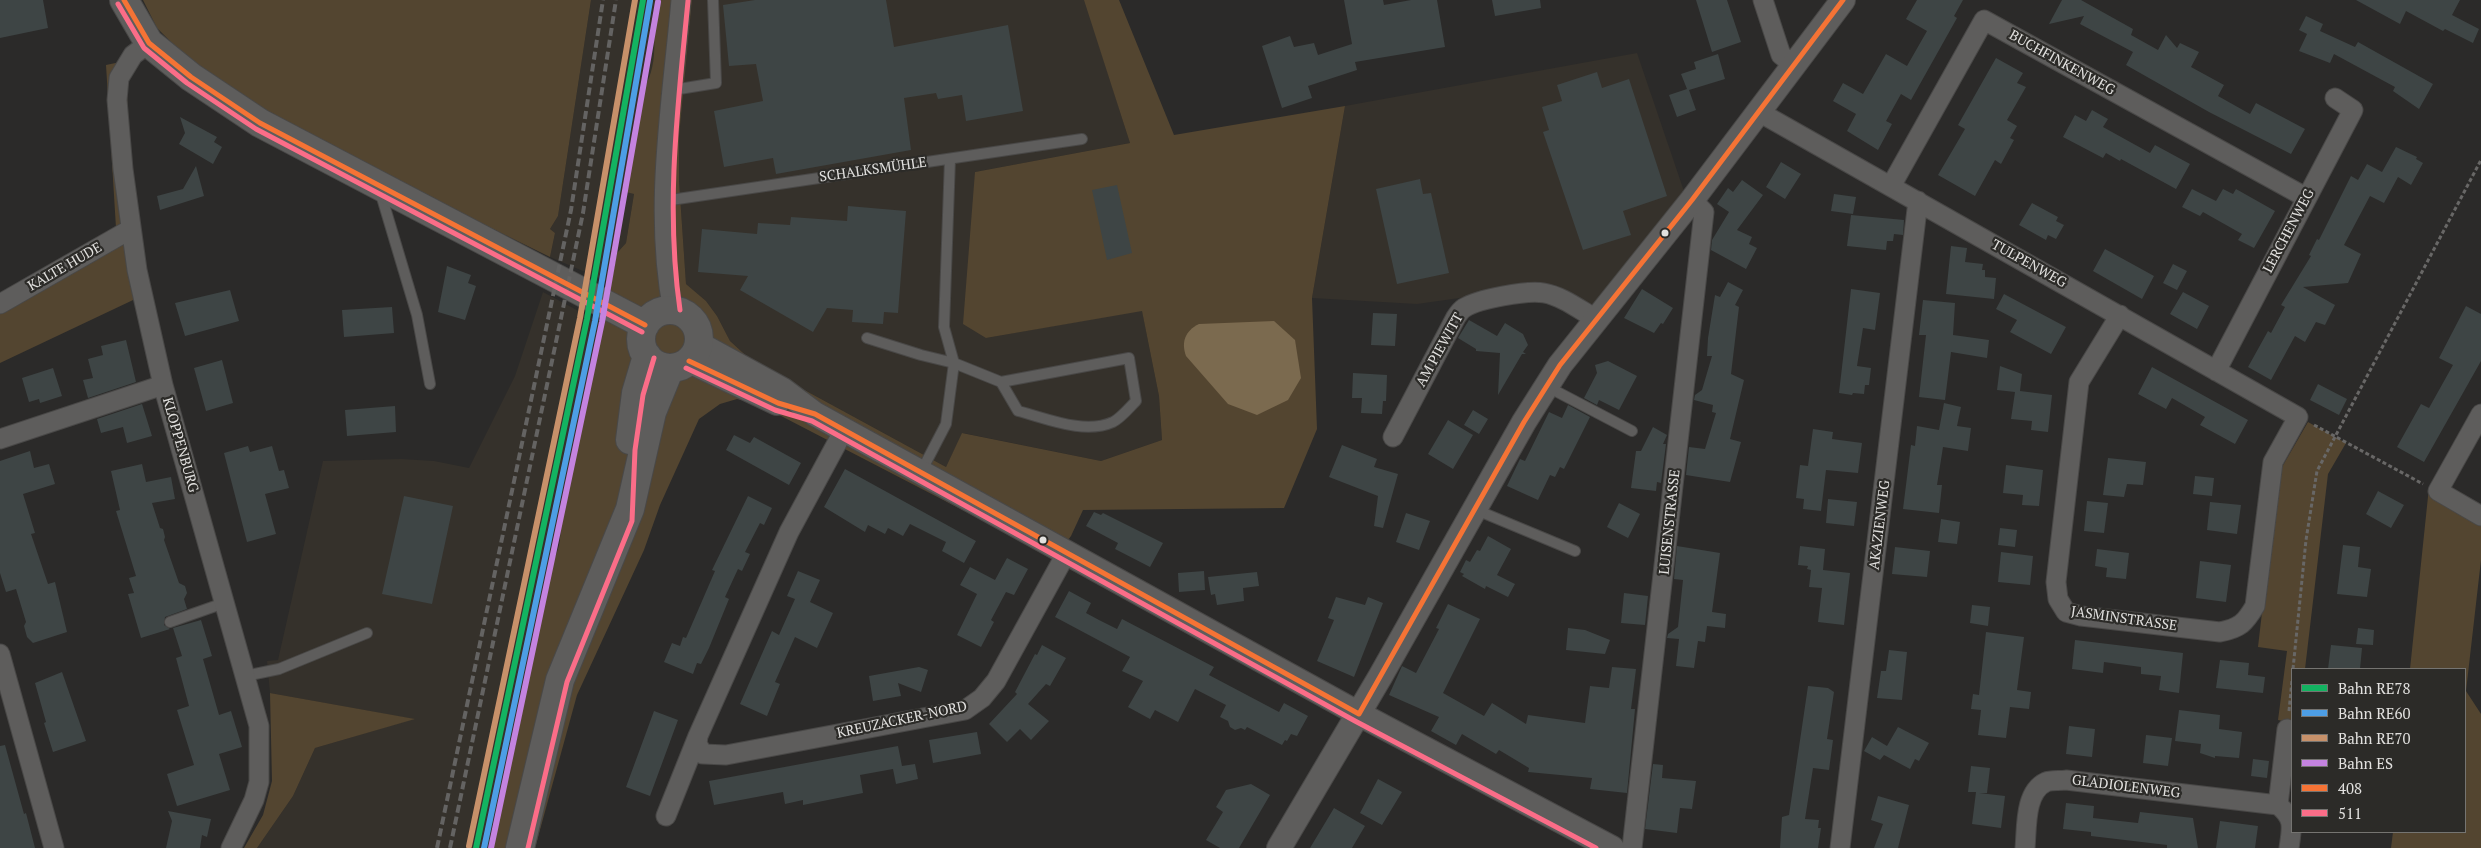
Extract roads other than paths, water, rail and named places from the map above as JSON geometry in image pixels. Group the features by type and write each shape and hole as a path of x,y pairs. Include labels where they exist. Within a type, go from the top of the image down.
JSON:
{"main road":[{"path":"124,0 148,43 191,77 260,123 645,325"},
{"path":"520,848 560,680 635,493 652,412 676,357 696,326 682,313 673,311 654,315 645,325 642,338 676,357"}],"street":[{"path":"673,311 665,257 664,200 682,0"},
{"path":"1763,0 1781,55 1794,65"},
{"path":"1279,848 1358,714 1473,509 1546,386 1596,319 1692,200 1844,0"},
{"name":"BUCHFINKENWEG","path":"1891,186 1984,20 2307,198"},
{"name":"KLOPPENBURG","path":"148,43 133,55 119,78 117,100 123,169 137,270 163,386 259,726 259,782 231,848"},
{"name":"LERCHENWEG","path":"2216,371 2353,110 2335,98"},
{"name":"TULPENWEG","path":"1759,112 2298,416"},
{"name":"LUISENSTRASSE","path":"1632,848 1704,212 1692,200"},
{"name":"AKAZIENWEG","path":"1840,848 1918,201"},
{"name":"KALTE HUDE","path":"0,304 131,229"},
{"name":"AM PIEWITT","path":"1393,437 1456,317 1463,309 1475,303 1493,299 1530,293 1544,293 1559,298 1596,319"},
{"name":"JASMINSTRASSE","path":"2120,315 2079,382 2056,582 2058,599 2066,612 2220,632 2235,629 2247,620 2255,606 2273,462 2298,416"},
{"path":"676,357 778,404 815,414 1358,714 1612,848"},
{"path":"0,439 163,386"},
{"path":"2481,414 2438,491 2481,516"},
{"path":"666,816 698,736 789,532 844,430"},
{"name":"KREUZACKER-NORD","path":"698,736 699,750 703,754 713,756 965,710 982,698 996,681 1066,552"},
{"path":"0,654 54,848"},
{"path":"2287,729 2278,805 2287,812 2291,820"},
{"name":"GLADIOLENWEG","path":"2025,848 2029,808 2035,792 2046,782 2066,780 2278,805"},
{"path":"2289,848 2291,831"}],"lane":[{"path":"673,90 716,83 713,0"},
{"name":"SCHALKSMÜHLE","path":"664,200 1082,139"},
{"path":"921,473 946,424 954,363 944,327 950,158"},
{"path":"378,185 417,315 430,384"},
{"path":"868,338 921,355 954,363 1001,382 1129,358 1136,401 1115,421 1099,427 1068,424 1018,410 1001,382"},
{"path":"1546,386 1632,431"},
{"path":"1473,509 1575,552"},
{"path":"170,622 224,604"},
{"path":"245,676 279,669 367,633"}],"railway":[{"path":"437,848 571,210 603,0"},
{"path":"450,848 583,213 616,0"}],"rail line":[{"name":"RE70","path":"469,846 580,318 635,0"},
{"name":"RE78","path":"476,848 587,319 643,0"},
{"name":"RE60","path":"484,848 595,321 650,1"},
{"name":"ES","path":"491,848 602,322 658,2"}]}
